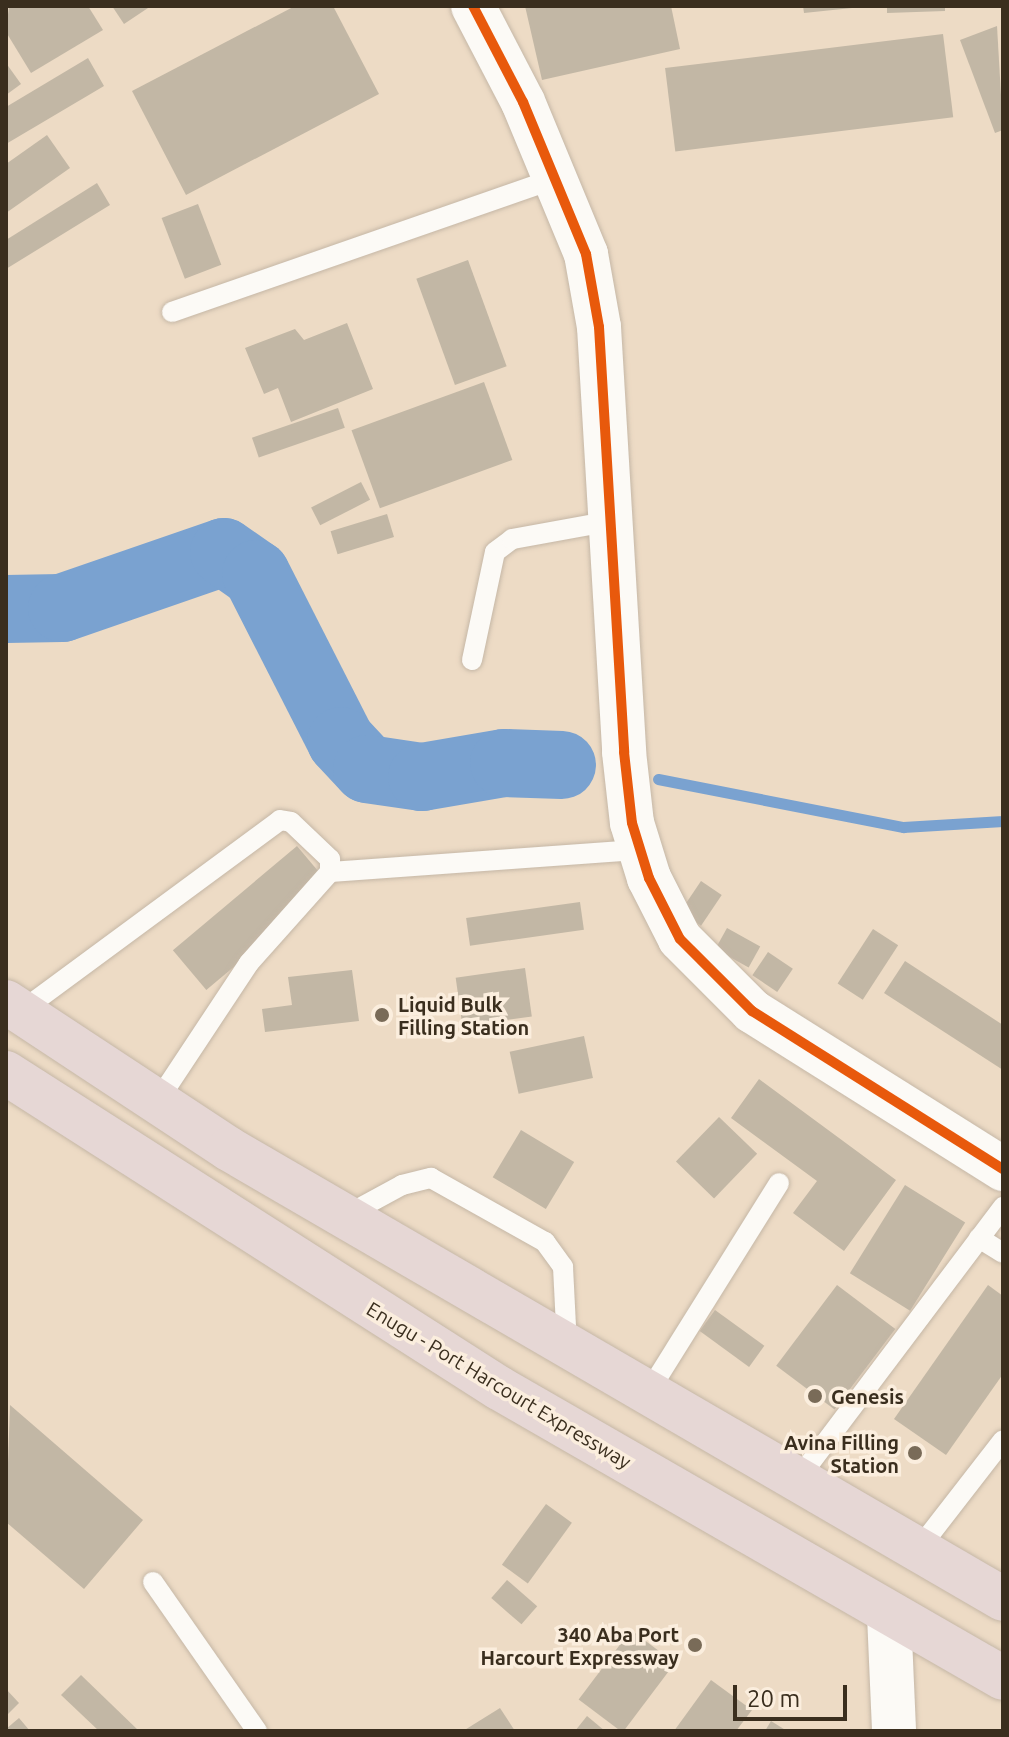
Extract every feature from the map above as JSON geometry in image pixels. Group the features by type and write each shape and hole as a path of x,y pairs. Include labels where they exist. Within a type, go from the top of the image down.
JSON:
{"highway":[{"path":"13,1007 157,1102 344,1217 646,1396 798,1479 1003,1599"},
{"name":"Enugu - Port Harcourt Expressway","path":"6,1073 499,1388 1003,1678"}],"street":[{"path":"473,6 557,178 586,254 599,327 606,522 624,752 636,836 680,939 752,1011 1003,1169"},
{"path":"889,1615 894,1731"}],"lane":[{"path":"172,312 557,178"},
{"path":"472,660 495,552 512,539 606,522"},
{"path":"13,1007 280,820 300,828 330,859 330,872"},
{"path":"157,1102 249,963 330,872 636,836"},
{"path":"344,1217 402,1185 431,1178 545,1242 563,1267 568,1350"},
{"path":"646,1396 779,1183"},
{"path":"798,1479 1003,1207"},
{"path":"979,1238 1003,1253"},
{"path":"917,1551 1003,1440"},
{"path":"153,1582 257,1731"}],"building":[{"path":"9,6 88,6 103,30 31,73 6,32"},
{"path":"112,6 151,6 124,24"},
{"path":"295,6 333,6 379,94 186,195 132,91"},
{"path":"525,6 671,6 680,49 542,80"},
{"path":"803,6 852,6 852,8 804,13"},
{"path":"887,6 945,6 945,11 887,13"},
{"path":"997,26 1003,130 995,133 960,40"},
{"path":"943,34 953,117 675,151 665,68"},
{"path":"88,58 104,86 6,144 6,107"},
{"path":"6,63 21,84 6,95"},
{"path":"47,135 70,168 6,213 6,164"},
{"path":"97,183 110,205 6,269 6,240"},
{"path":"198,204 221,265 185,279 162,218"},
{"path":"468,260 507,366 455,385 416,279"},
{"path":"347,323 373,389 291,422 278,388 264,394 245,348 295,329 304,340"},
{"path":"484,382 512,460 380,508 352,430"},
{"path":"338,408 345,428 259,457 252,438"},
{"path":"361,482 370,500 320,525 311,507"},
{"path":"387,514 394,537 338,554 331,531"},
{"path":"297,846 330,886 206,990 173,950"},
{"path":"701,881 722,895 701,926 680,912"},
{"path":"580,902 584,930 470,946 466,918"},
{"path":"727,928 760,946 749,967 715,949"},
{"path":"873,929 898,945 863,1000 838,984"},
{"path":"768,952 793,969 777,992 752,975"},
{"path":"905,961 1003,1025 1003,1070 884,993"},
{"path":"525,968 532,1017 463,1026 456,978"},
{"path":"352,970 359,1021 265,1032 262,1009 292,1005 288,977"},
{"path":"584,1036 593,1078 519,1094 510,1052"},
{"path":"759,1079 896,1180 844,1251 793,1213 817,1181 731,1118"},
{"path":"719,1117 757,1154 714,1198 676,1162"},
{"path":"521,1130 574,1162 546,1209 493,1177"},
{"path":"905,1185 965,1223 910,1311 850,1273"},
{"path":"837,1285 895,1329 835,1410 776,1366"},
{"path":"988,1285 1003,1296 1003,1374 946,1455 894,1419"},
{"path":"715,1310 764,1346 749,1367 700,1331"},
{"path":"10,1405 143,1520 84,1589 6,1522"},
{"path":"546,1504 572,1523 528,1583 502,1565"},
{"path":"507,1580 537,1606 521,1624 491,1598"},
{"path":"631,1630 675,1663 624,1731 579,1699"},
{"path":"81,1675 139,1731 99,1731 61,1695"},
{"path":"711,1680 752,1710 736,1731 674,1731"},
{"path":"6,1689 19,1703 6,1716"},
{"path":"500,1708 515,1731 463,1731"},
{"path":"587,1716 605,1731 575,1731"},
{"path":"19,1718 30,1731 6,1731 6,1729"},
{"path":"771,1721 787,1731 765,1731"}],"waterway":[{"path":"6,609 62,608 224,552 256,574 341,741 367,769 422,777 504,763 562,765"},
{"path":"658,779 903,827 1003,821"}],"cycle path":[{"path":"473,6 523,102 586,254 599,327 624,752 632,823 649,878 680,939 752,1011 1003,1169"}],"place":[{"name":"Liquid Bulk Filling Station","path":"382,1015"},
{"name":"Genesis","path":"815,1396"},
{"name":"Avina Filling Station","path":"915,1453"},
{"name":"340 Aba Port Harcourt Expressway","path":"695,1645"}]}
